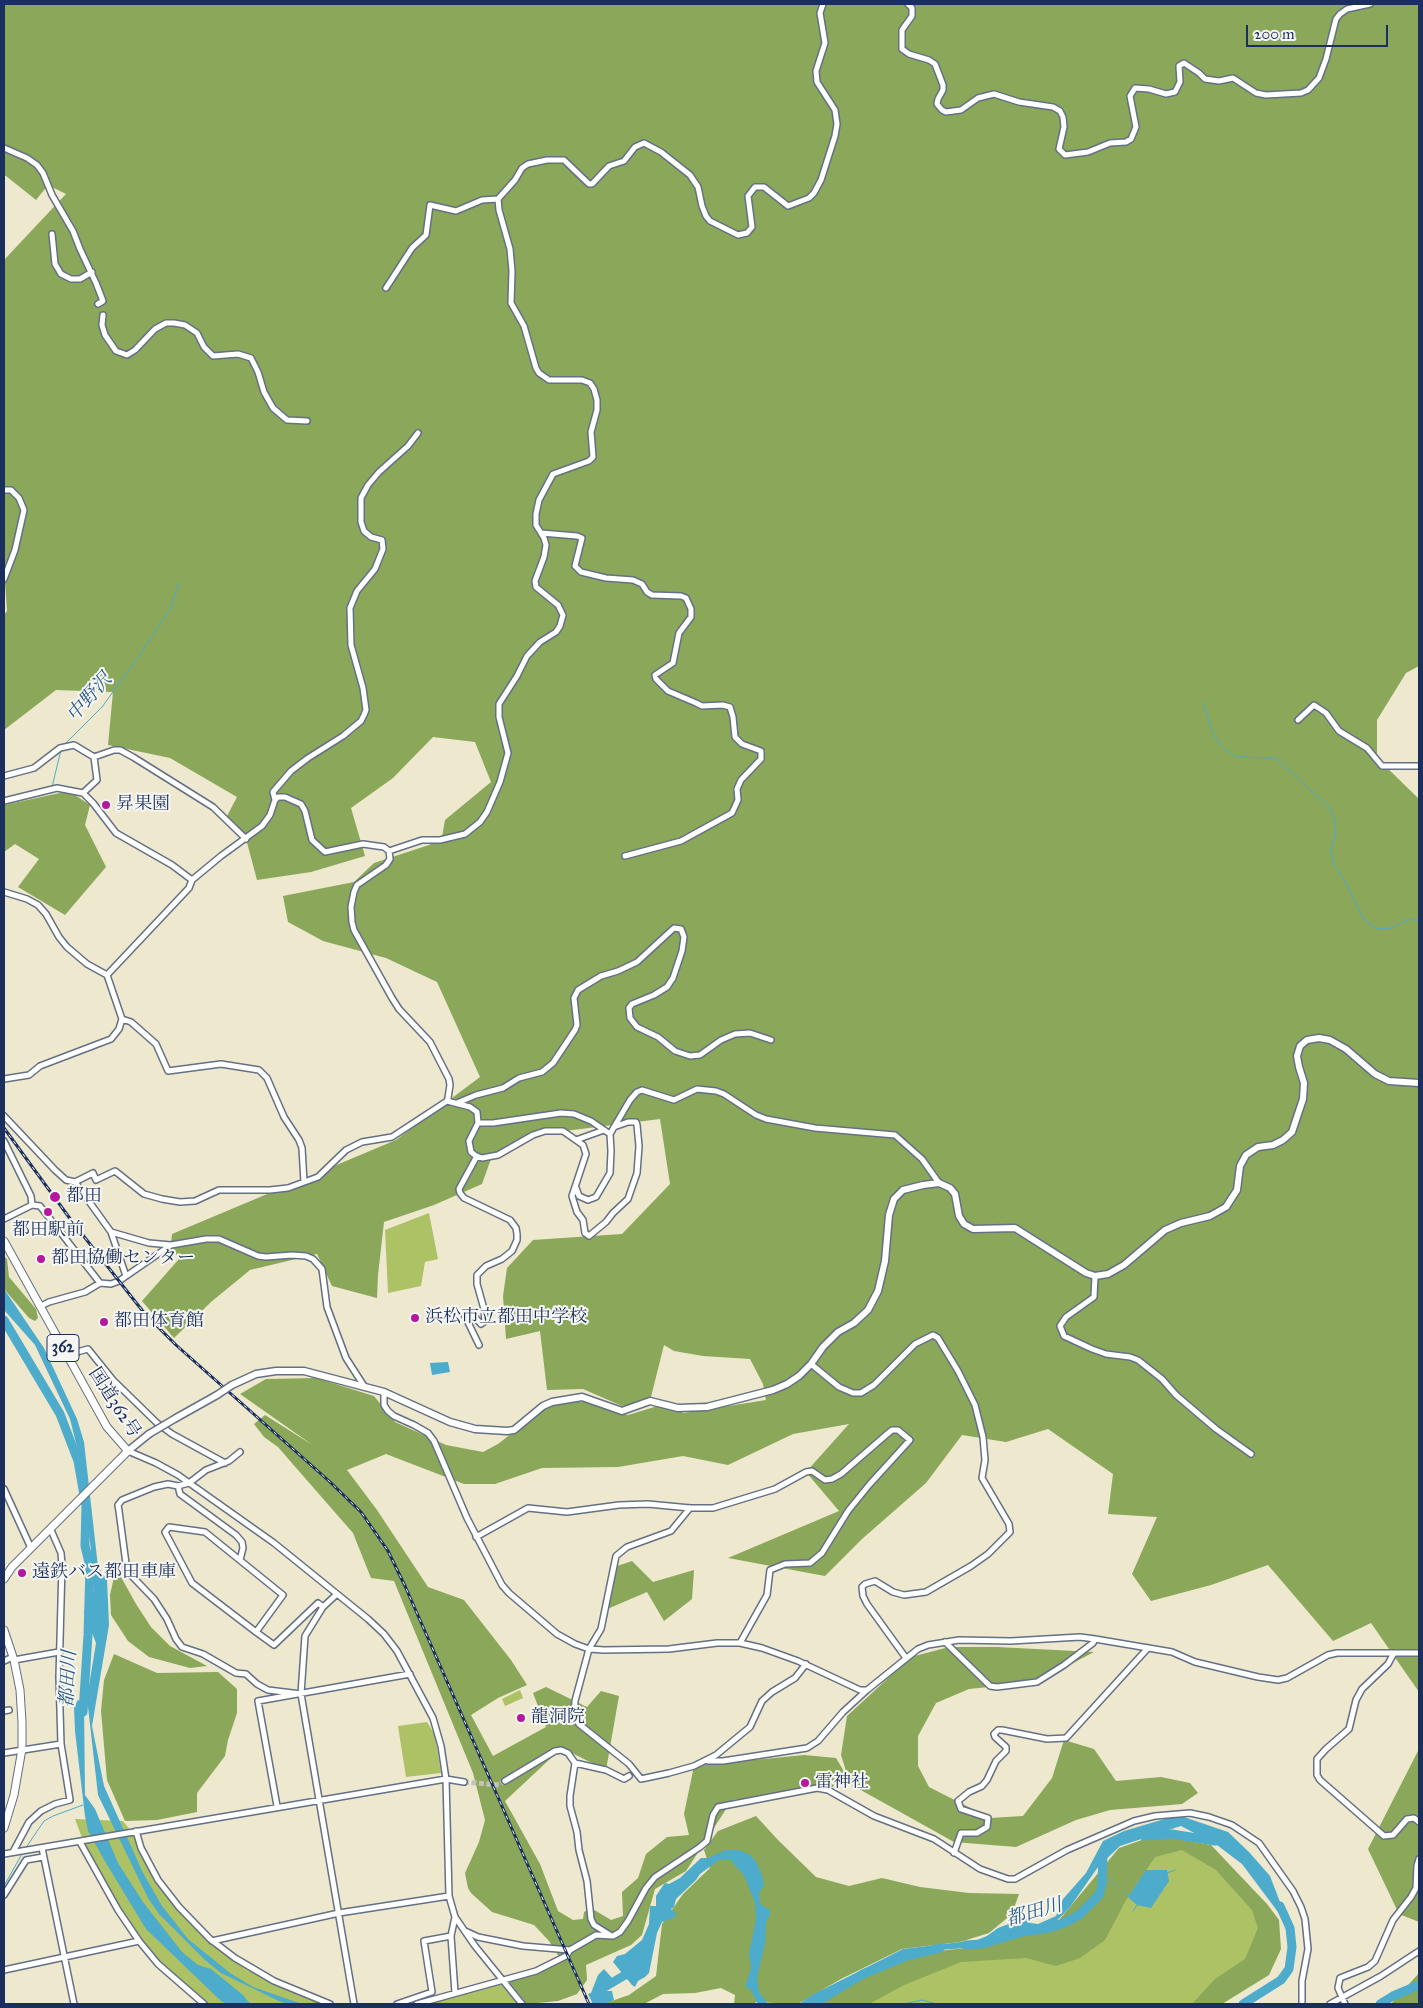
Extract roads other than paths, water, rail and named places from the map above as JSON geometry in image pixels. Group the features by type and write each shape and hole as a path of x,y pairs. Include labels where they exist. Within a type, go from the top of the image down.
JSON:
{"highway":[{"name":"国道362号","path":"4,1241 107,1426 128,1451 31,1548 4,1579"},
{"path":"4,1630 20,1690 22,1750 14,1796 4,1828"}],"main road":[{"path":"128,1451 149,1434 232,1385 256,1374 276,1371 304,1371 364,1386 384,1392 450,1422 475,1429 507,1431 514,1430 543,1406 552,1402 582,1397 622,1411 650,1401 678,1408 707,1407 774,1390 799,1376 811,1364 822,1347 838,1332 868,1310 878,1291 885,1261 889,1215 894,1199 903,1190 939,1183 950,1188 955,1194 959,1216 964,1224 973,1229 1015,1228 1086,1273 1095,1276 1108,1274 1124,1265 1165,1230 1181,1223 1210,1216 1226,1207 1237,1190 1240,1166 1246,1155 1258,1147 1273,1145 1283,1140 1292,1132 1302,1099 1304,1083 1297,1056 1300,1046 1307,1040 1319,1038 1330,1040 1346,1049 1375,1074 1389,1081 1419,1083"}],"street":[{"path":"386,288 412,248 426,235 430,205 456,211 482,200 498,199 515,180 522,168 528,164 547,160 564,160 589,184 592,184 609,166 624,161 635,147 644,143 661,152 690,175 698,187 704,211 710,221 738,235 748,233 752,227 748,196 755,187 764,187 788,206 809,198 821,180 836,136 837,124 836,110 817,82 816,72 825,43 820,13 822,4"},
{"path":"908,4 912,8 912,16 902,30 902,49 909,54 929,60 935,64 943,85 943,90 937,104 942,110 946,112 961,110 978,98 994,94 1018,102 1053,107 1063,117 1064,127 1059,149 1065,155 1088,152 1110,143 1126,142 1131,139 1136,127 1130,96 1136,88 1150,89 1166,94 1175,92 1180,82 1179,66 1184,62 1204,79 1219,81 1233,78 1256,93 1266,95 1301,93 1308,90 1319,78 1336,19 1347,9 1370,4"},
{"path":"4,148 37,165 43,173 52,194 74,231 80,249 92,272 103,301 98,304"},
{"path":"390,851 422,840 440,840 465,834 480,822 492,803 506,766 508,753 499,717 499,704 527,656 540,642 556,632 560,626 563,614 558,605 536,587 535,581 546,546 536,525 536,514 540,500 550,476 566,468 589,461 592,457 591,432 597,410 594,389 590,383 582,380 549,380 539,373 536,368 524,326 511,303 512,271 510,249 499,210 498,199"},
{"path":"52,234 55,264 61,274 71,279 80,280 92,272"},
{"path":"103,315 102,325 105,336 116,351 127,355 135,350 155,329 166,322 184,325 197,333 204,347 213,356 238,354 251,358 258,372 264,392 273,408 287,420 307,421"},
{"path":"275,800 273,792 291,771 343,736 361,721 366,710 363,688 351,645 350,608 357,591 380,559 383,549 382,540 371,537 364,531 361,522 361,498 368,485 379,472 408,446 418,433"},
{"path":"4,490 11,490 19,498 24,510 15,550 4,579"},
{"path":"541,533 578,536 582,538 575,566 581,572 606,578 633,580 642,584 647,592 652,595 681,596 686,598 691,609 691,617 679,633 673,663 656,675 656,679 668,690 702,706 723,705 730,707 735,737 742,744 761,751 761,758 741,780 738,789 738,800 732,814 681,841 625,856"},
{"path":"1298,720 1314,705 1326,713 1339,731 1367,748 1382,766 1419,766"},
{"path":"4,776 34,768 60,748 69,745 74,745 94,757"},
{"path":"94,757 114,750 120,750 133,757 212,806 246,839"},
{"path":"83,793 97,780 94,757"},
{"path":"4,801 58,788 83,793 116,833 172,865 192,880"},
{"path":"106,975 189,888 192,880 221,856 246,839 266,821 278,797 284,797 301,804 305,811 312,840 325,852 363,844 384,846 390,851"},
{"path":"4,1116 66,1180 76,1182 93,1173 96,1180 114,1171 144,1194 180,1202 196,1201 219,1190 288,1188 318,1177 346,1150 362,1142 392,1137 446,1101 450,1085 430,1042 399,1009 354,930 352,922 351,906 357,885 386,865 390,859 390,851"},
{"path":"4,892 27,899 38,905 67,947 87,964 106,975 122,1018 119,1029 111,1039 40,1066 29,1075 4,1079"},
{"path":"458,1103 476,1095 503,1088 519,1078 542,1072 552,1063 575,1030 574,998 578,990 601,976 618,971 637,962 674,928 681,929 684,937 682,951 673,978 667,987 654,995 632,1004 629,1008 630,1018 637,1027 658,1038 675,1051 690,1056 700,1055 721,1040 735,1034 750,1033 771,1040"},
{"path":"122,1018 131,1022 156,1044 168,1071 221,1064 260,1070 267,1078 284,1117 299,1140 302,1148 304,1182"},
{"path":"576,1188 580,1196 588,1200 596,1198 610,1173 612,1151 610,1134 630,1100 637,1092 642,1090 674,1100 697,1090 716,1091 766,1119 815,1128 895,1135 922,1159 939,1183"},
{"path":"446,1101 470,1107 477,1112 478,1123 469,1141 472,1152 482,1158 498,1154 533,1135 545,1131 562,1131 583,1145 586,1154 572,1196 574,1204 583,1220 586,1235 592,1235 628,1199 637,1173 638,1129 636,1122 628,1122 614,1127"},
{"path":"478,1123 493,1123 561,1113 574,1114 591,1121 610,1134"},
{"path":"576,1140 604,1130"},
{"path":"4,1141 31,1196 32,1205"},
{"path":"478,1156 459,1189 460,1193 464,1198 510,1220 516,1228 517,1234 512,1251 502,1259 486,1266 477,1275 477,1284 484,1309 485,1321 481,1324 470,1312 464,1314 479,1346"},
{"path":"76,1182 111,1232 126,1276"},
{"path":"4,1219 32,1205 40,1206 100,1283"},
{"path":"111,1232 149,1243 171,1245 206,1239 219,1239 258,1256 306,1256 318,1262 322,1269 327,1307 350,1366 364,1386"},
{"path":"41,1306 86,1292 100,1283 111,1284 171,1245"},
{"path":"1095,1276 1094,1297 1066,1317 1060,1326 1064,1336 1106,1354 1138,1360 1162,1379 1176,1395 1216,1430 1251,1454"},
{"path":"811,1364 839,1387 853,1393 861,1393 874,1385 915,1344 933,1335 938,1338 958,1371 975,1405 983,1437 985,1460 982,1478 1009,1524 1010,1532 988,1554 926,1592 904,1595 893,1592 875,1582 865,1584 862,1588 867,1604 906,1658"},
{"path":"66,1355 88,1349 113,1380 157,1423 172,1434 225,1463"},
{"path":"384,1392 384,1405 388,1411 428,1433 434,1441 476,1537 508,1593 557,1634 589,1649 604,1650 668,1649 717,1643 740,1643 769,1650 806,1664 860,1690 867,1690"},
{"path":"476,1537 528,1508 567,1512 618,1505 648,1504 713,1508 774,1489 806,1472 812,1471 825,1480 832,1479 841,1474 892,1430 898,1430 910,1440 869,1484 848,1511 822,1553 814,1561 785,1564 770,1570 767,1595 740,1643"},
{"path":"128,1451 156,1463 189,1483 274,1543 384,1634 397,1651 438,1731 446,1779 449,1896 454,1917 451,1936 455,1993"},
{"path":"240,1452 225,1463 206,1470 189,1483 178,1486 168,1484 154,1487 122,1500 118,1505 127,1571 133,1580 154,1599 182,1648 204,1654 236,1673 246,1674 257,1684 268,1690 301,1694"},
{"path":"178,1486 180,1494 236,1535 242,1542 243,1548 240,1560"},
{"path":"4,1488 31,1548"},
{"path":"690,1508 671,1531 627,1546 618,1552 601,1629 589,1649 575,1701 574,1716 579,1724 629,1764 641,1779 679,1770 716,1755 750,1726 762,1701 772,1692 795,1678 806,1664"},
{"path":"256,1632 283,1594 204,1532 169,1528 165,1532 192,1583 256,1632 274,1645 318,1603 323,1607"},
{"path":"16,1852 29,1822 40,1811 70,1800 61,1744 59,1652 62,1564 61,1553 51,1530"},
{"path":"336,1594 323,1607 305,1636 301,1694 354,2004"},
{"path":"945,1642 990,1686 997,1687 1037,1682 1064,1665 1093,1643 1095,1638"},
{"path":"707,1760 723,1761 807,1748 818,1741 843,1712 867,1690 906,1658 928,1645 945,1642 1095,1638 1172,1652 1207,1665 1278,1680 1287,1678 1328,1655 1337,1653 1419,1652"},
{"path":"954,1853 961,1833 977,1833 988,1827 988,1818 961,1809 958,1801 969,1792 982,1786 996,1761 1006,1751 1006,1747 994,1734 998,1730 1002,1730 1046,1739 1066,1738 1148,1648"},
{"path":"4,1660 59,1652"},
{"path":"1394,1653 1388,1664 1362,1689 1356,1700 1349,1729 1317,1759 1316,1775 1384,1836 1392,1836 1407,1819 1414,1818 1419,1822"},
{"path":"277,1806 258,1701 410,1674"},
{"path":"4,1753 61,1744"},
{"path":"505,1781 555,1750 568,1753 575,1763 570,1806 587,1881 591,1919 594,1925 613,1936"},
{"path":"575,1763 606,1770 624,1779 629,1776"},
{"path":"4,1854 277,1806 446,1779 464,1782"},
{"path":"417,2004 536,1971 566,1956 570,1950 596,1935 613,1936 620,1932 628,1921 646,1888 655,1877 706,1841 713,1815 718,1807 817,1788 828,1790 874,1816 934,1839 980,1869 1008,1879 1015,1879 1067,1850 1134,1821 1155,1816 1190,1813 1210,1817 1232,1825 1259,1843 1293,1891 1301,1907 1305,1919 1308,1949 1302,1981 1302,2004"},
{"path":"136,1831 141,1848 158,1880 183,1912 212,1941 235,1958 274,1981 330,2004"},
{"path":"82,1841 118,1910 139,1941 158,1964 204,2004"},
{"path":"42,1848 74,2004"},
{"path":"4,1894 26,1860 43,1857"},
{"path":"1343,2001 1338,1988 1340,1978 1368,1967 1375,1961 1393,1920 1416,1888 1419,1859"},
{"path":"212,1941 339,1913 449,1896"},
{"path":"454,1917 522,2004"},
{"path":"465,1931 478,1937 523,1946 570,1950"},
{"path":"397,2004 432,1992 424,1941 451,1936"},
{"path":"4,1970 139,1941"},
{"path":"1330,2004 1343,2001 1419,1951"}],"water":[{"path":"4,1289 44,1348 77,1419 84,1442 98,1567 107,1580 109,1625 92,1726 104,1786 143,1873 162,1906 188,1939 230,1973 253,1987 302,2004 281,2002 221,1973 205,1960 159,1914 148,1898 98,1795 87,1698 96,1643 84,1612 94,1590 85,1479 70,1419 35,1345 4,1310"},
{"path":"448,1362 450,1372 432,1375 430,1363"},
{"path":"78,1700 84,1702 85,1795 95,1809 118,1863 143,1902 182,1952 198,1965 211,1969 243,1995 250,2004 227,2004 221,2001 146,1929 106,1863 88,1831 85,1816 75,1731 74,1707"},
{"path":"1178,1815 1228,1832 1249,1852 1270,1876 1290,1928 1242,1864 1217,1845 1181,1826 1120,1846 1098,1867 1070,1907 1054,1924 997,1935 967,1948 922,1951 888,1960 830,1989 808,2004 799,2004 812,1995 903,1949 977,1940 998,1928 1030,1916 1032,1919 1030,1923 1038,1924 1056,1916 1063,1899 1086,1873 1103,1841 1124,1831"},
{"path":"726,1850 739,1850 750,1855 757,1863 762,1876 764,1886 759,1892 760,1904 770,1910 770,1915 766,1922 765,1944 757,1978 759,1992 768,2004 758,2004 749,1988 745,1987 751,1968 749,1953 756,1920 755,1903 744,1875 730,1860 719,1860 700,1874 676,1899 674,1907 671,1909 677,1915 662,1922 657,1933 649,1973 638,1981 635,1987 632,1985 613,1962 617,1956 625,1954 642,1940 649,1924 650,1906 656,1906 656,1896 662,1887 665,1883 669,1884 680,1878 701,1858 708,1858"},
{"path":"1146,1870 1167,1870 1169,1881 1151,1908 1137,1905 1128,1897"},
{"path":"604,1969 612,1978 604,1988 605,1991 612,1991 614,2000 605,2004 593,2004 588,1994 591,1993 598,1975"}],"waterway":[{"name":"中野沢","path":"64,745 102,707 137,659 170,609 179,582"},
{"path":"1203,703 1213,733 1226,750 1239,757 1278,760 1329,807 1335,820 1336,833 1331,850 1333,864 1345,881 1363,918 1377,929 1391,928 1409,919 1419,921"},
{"name":"中野沢","path":"52,787 61,750"},
{"name":"中野沢","path":"4,804 8,803"},
{"name":"都田川","path":"4,1320 60,1414 78,1461 86,1506 85,1546 90,1567 83,1712"},
{"path":"25,1849 44,1821 83,1805"},
{"name":"都田川","path":"1144,1836 1172,1834 1215,1841"},
{"path":"4,1886 23,1852"},
{"name":"都田川","path":"966,1945 982,1944 1022,1932 1049,1928 1079,1915 1099,1895 1102,1885 1103,1853"},
{"path":"1167,1873 1175,1870"},
{"path":"1102,1874 1117,1886"},
{"path":"1123,1891 1129,1896"},
{"path":"1133,1911 1137,1905"},
{"name":"都田川","path":"1243,2004 1281,1980 1289,1969 1292,1947 1290,1928 1280,1906"},
{"name":"都田川","path":"813,2004 863,1974 904,1957 940,1948"},
{"name":"都田川","path":"596,2004 598,1991 625,1975 632,1966"},
{"name":"都田川","path":"1380,2004 1419,1985"},
{"path":"904,2004 922,2000 937,2004"}],"tunnel":[{"path":"464,1782 499,1785 505,1781"}],"railway":[{"path":"4,1128 71,1220 145,1314 176,1345 329,1481 361,1512 388,1551 589,2004"}],"place":[{"name":"昇果園","path":"106,805"},
{"name":"都田","path":"55,1197"},
{"name":"都田駅前","path":"48,1212"},
{"name":"都田協働センター","path":"41,1259"},
{"name":"浜松市立都田中学校","path":"415,1318"},
{"name":"都田体育館","path":"104,1322"},
{"name":"遠鉄バス都田車庫","path":"22,1573"},
{"name":"龍洞院","path":"521,1718"},
{"name":"雷神社","path":"805,1783"}]}
